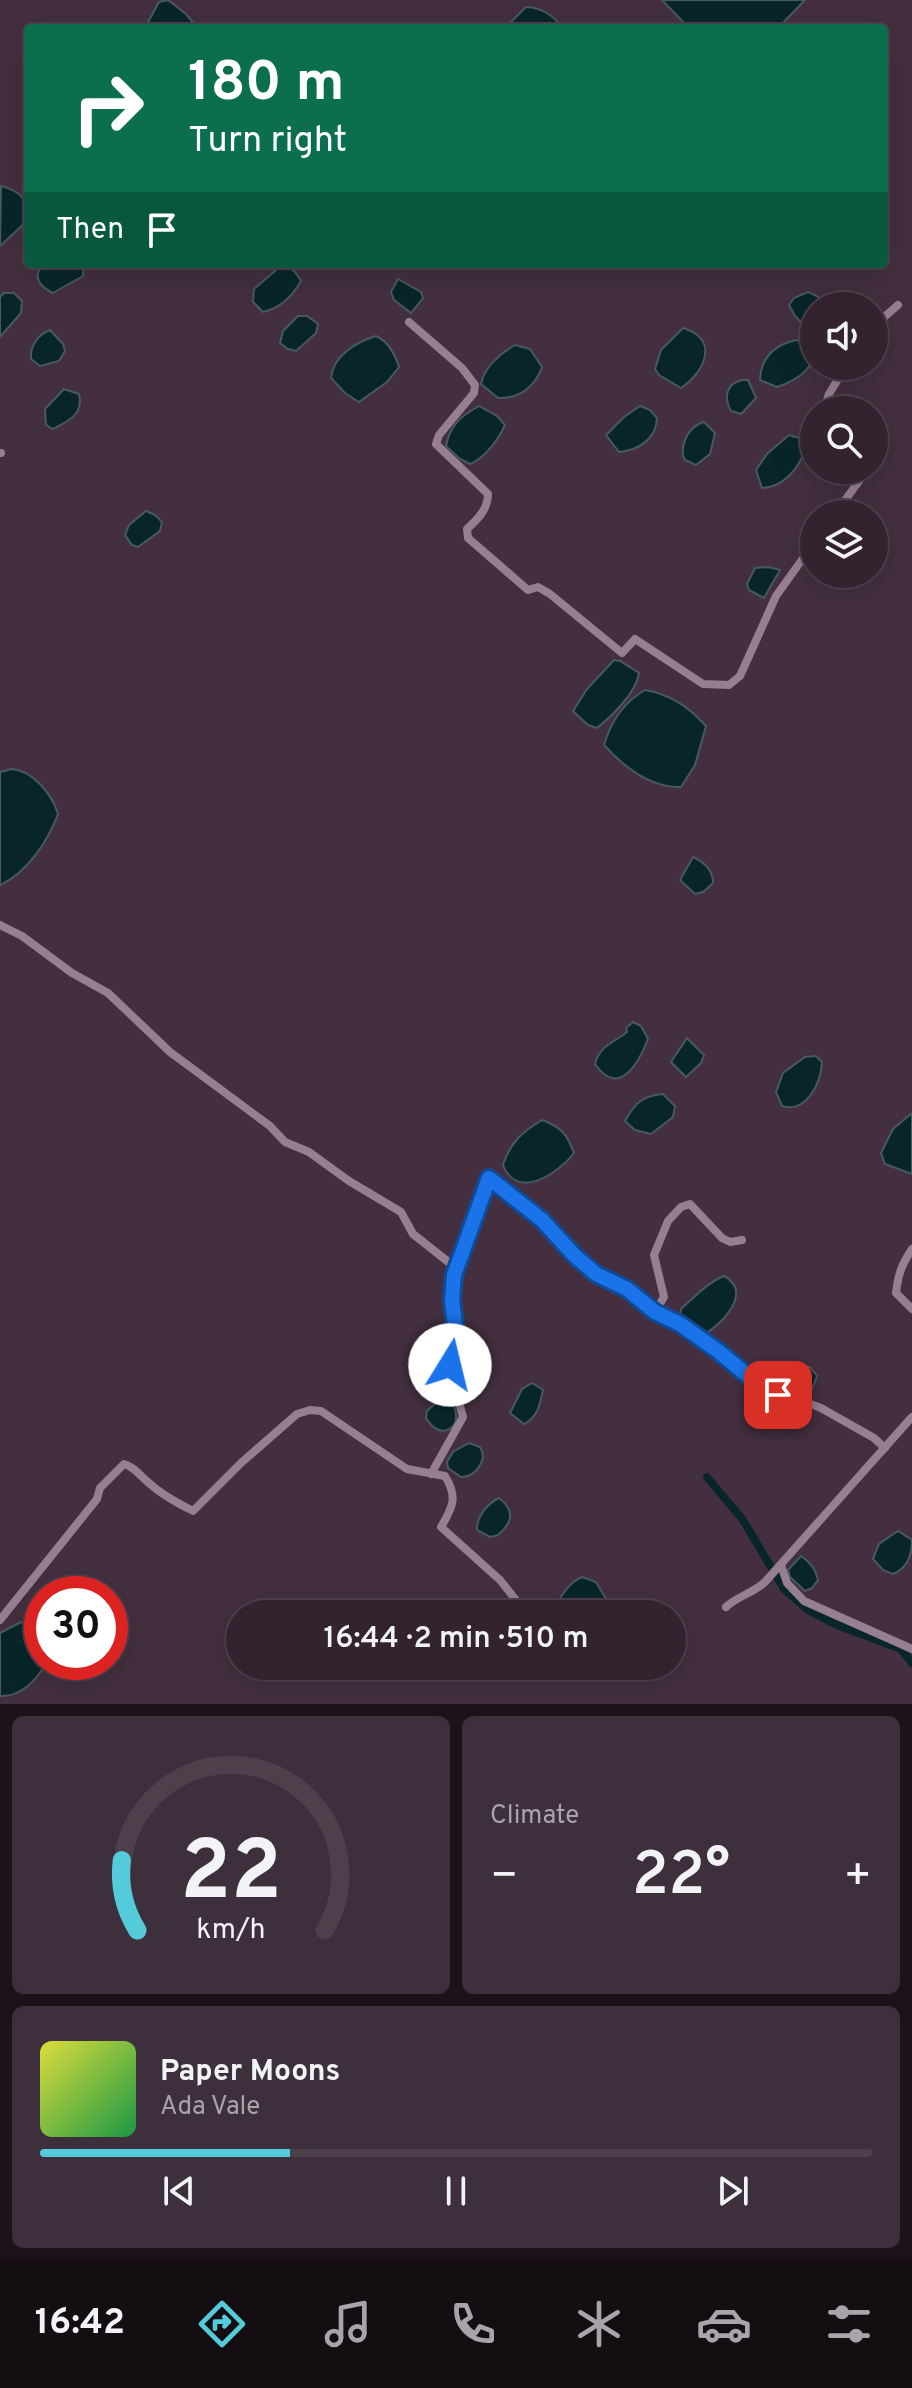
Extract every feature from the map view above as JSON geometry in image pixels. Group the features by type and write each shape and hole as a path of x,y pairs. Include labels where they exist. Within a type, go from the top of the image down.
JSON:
{"street":[{"path":"888,314 898,305"},
{"path":"409,322 462,368 475,385 474,393 439,435 436,444 488,494 488,502 480,516 467,529 468,538 528,590 538,587 550,594 622,653 635,639 703,684 729,685 740,676 776,596 800,563"},
{"path":"0,925 22,936 72,973 108,993 170,1052 270,1126 285,1142 309,1152 349,1181 401,1212 413,1234 456,1268"},
{"path":"431,1474 463,1417 449,1384 450,1365 457,1342 452,1300 456,1268 489,1178 542,1220 596,1274 627,1289 655,1312 680,1324 759,1385 791,1402 808,1403 841,1418 885,1448"},
{"path":"655,1312 664,1297 654,1255 668,1221 681,1207 690,1204 722,1238 730,1242 742,1240"},
{"path":"912,1249 898,1273 896,1293 912,1309"},
{"path":"0,1620 97,1499 100,1488 124,1464 193,1511 297,1414 310,1410 321,1411 407,1469 445,1476 453,1489 452,1510 441,1527 500,1580 516,1600"},
{"path":"726,1607 739,1595 752,1594 765,1582 912,1417"},
{"path":"781,1565 787,1583 804,1601 912,1649"}],"shaded area":[{"path":"168,0 195,24 147,24 159,2"},
{"path":"662,0 805,0 782,24 685,24"},
{"path":"526,7 547,13 558,24 509,24"},
{"path":"1,186 22,197 24,224 0,246"},
{"path":"40,268 84,268 83,276 53,293 44,288 38,273"},
{"path":"278,268 291,268 301,281 285,301 263,312 253,302 254,289"},
{"path":"398,279 421,292 423,298 411,313 394,300 391,292"},
{"path":"4,293 14,293 22,301 21,313 0,337 0,297"},
{"path":"800,295 800,321 789,305"},
{"path":"298,316 307,316 318,324 316,333 296,351 280,343 283,331"},
{"path":"683,328 702,340 705,356 697,373 681,388 659,375 655,369 661,350"},
{"path":"50,330 63,344 65,351 59,361 40,366 31,359 33,345"},
{"path":"376,336 391,349 399,367 387,382 359,402 331,378 333,370 347,351"},
{"path":"800,341 800,375 777,387 760,380 766,359 781,345"},
{"path":"515,345 530,349 542,367 525,390 498,398 481,384 494,361"},
{"path":"748,380 756,398 741,414 731,411 727,397 729,388"},
{"path":"64,389 79,394 79,407 70,420 53,429 46,425 45,409"},
{"path":"479,406 497,416 505,425 490,448 470,464 446,446 457,422"},
{"path":"640,406 650,410 657,418 653,432 640,446 619,452 606,435"},
{"path":"704,422 715,433 710,454 696,465 685,460 683,445 691,431"},
{"path":"789,435 800,440 800,460 794,470 783,481 762,488 756,470 767,454"},
{"path":"146,511 162,522 160,531 138,547 132,545 125,535 129,525"},
{"path":"755,568 780,570 764,598 749,590 747,584"},
{"path":"614,660 639,673 637,681 616,711 597,728 588,725 573,711 587,689"},
{"path":"645,690 679,703 706,726 695,765 681,787 659,784 638,775 604,745 619,713"},
{"path":"12,769 27,774 41,785 58,814 49,835 28,864 0,885 0,772"},
{"path":"693,857 707,867 713,883 703,892 695,894 680,880"},
{"path":"633,1022 641,1026 648,1039 634,1066 620,1078 612,1078 595,1064 597,1058 627,1032 626,1028"},
{"path":"687,1038 704,1055 701,1063 686,1077 671,1062"},
{"path":"816,1056 822,1062 821,1070 811,1094 799,1105 782,1106 776,1092 783,1073 805,1057"},
{"path":"663,1094 675,1106 673,1117 651,1134 635,1130 625,1121 640,1102"},
{"path":"912,1113 912,1174 885,1164 881,1153 893,1129"},
{"path":"542,1120 562,1132 574,1153 548,1176 527,1183 518,1181 509,1176 503,1165 506,1157 518,1139"},
{"path":"724,1276 736,1290 732,1307 705,1334 697,1332 680,1318 681,1309 707,1286"},
{"path":"804,1367 810,1367 817,1376 813,1387 804,1397 788,1397 790,1379"},
{"path":"532,1383 543,1390 535,1414 524,1424 510,1413 522,1389"},
{"path":"441,1398 449,1399 456,1416 455,1423 446,1430 432,1426 426,1418 427,1411"},
{"path":"469,1443 480,1447 483,1457 476,1471 461,1477 448,1468 447,1462 453,1452"},
{"path":"499,1498 508,1508 510,1517 498,1535 490,1537 477,1530 477,1525 484,1511"},
{"path":"898,1531 912,1540 912,1546 906,1565 893,1574 883,1570 873,1559 879,1544"},
{"path":"801,1556 812,1566 818,1580 805,1591 790,1577 788,1570"},
{"path":"582,1577 596,1582 607,1600 560,1600 573,1582"},
{"path":"21,1622 24,1624 24,1680 34,1680 16,1694 8,1696 0,1696 0,1633"}],"waterway":[{"path":"707,1477 743,1520 784,1589 808,1610 837,1625 901,1649 912,1663"}],"route":[{"path":"450,1365 457,1342 452,1300 454,1275 489,1178 542,1220 596,1274 627,1289 655,1312 680,1324 759,1385 778,1395"}]}
